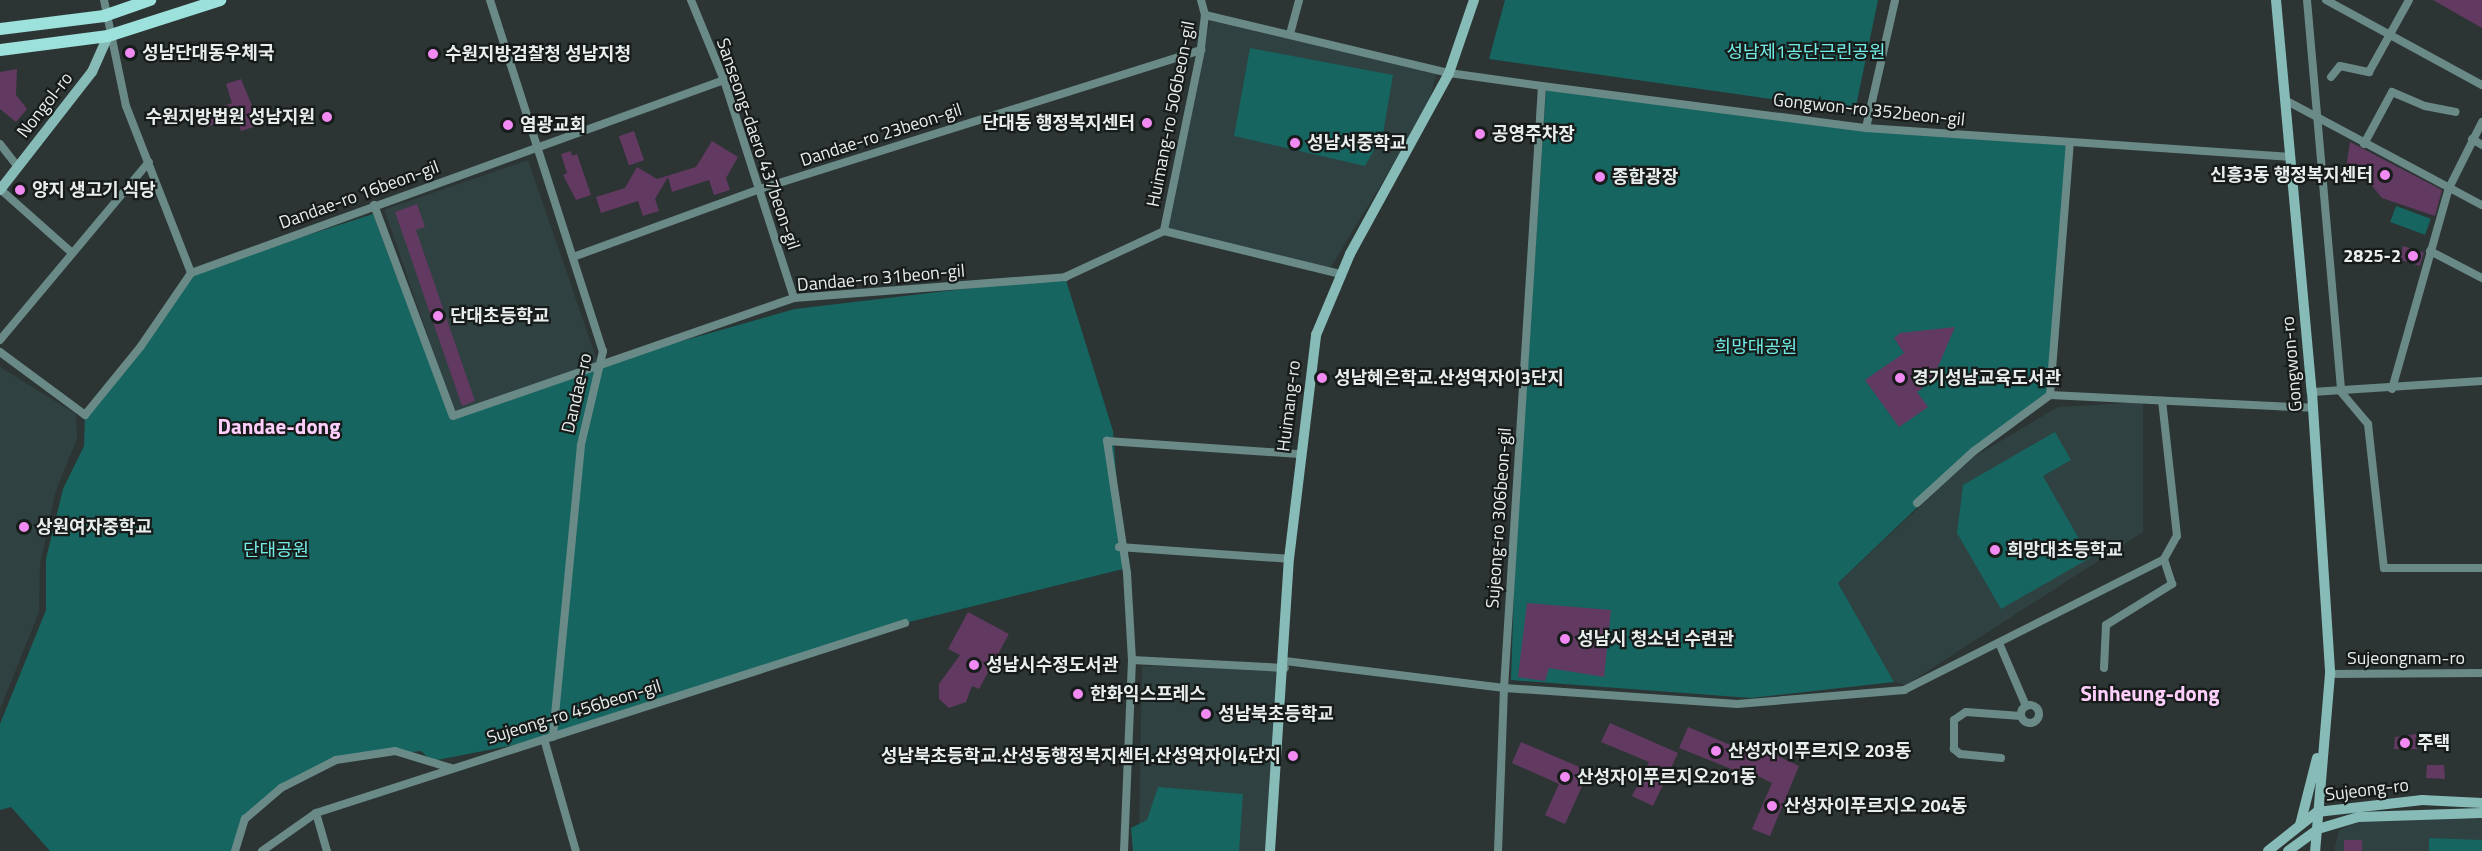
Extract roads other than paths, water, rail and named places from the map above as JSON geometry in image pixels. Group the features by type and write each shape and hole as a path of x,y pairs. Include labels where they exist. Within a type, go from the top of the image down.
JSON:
{"main road":[{"path":"0,29 104,16 150,0"},
{"path":"0,50 108,36 220,0"},
{"name":"Huimang-ro","path":"1270,851 1285,665 1289,559 1313,347 1341,274 1449,73 1474,0"},
{"name":"Gongwon-ro","path":"2276,0 2312,392 2330,674 2315,851"},
{"name":"Nongol-ro","path":"0,189 92,72 108,36"},
{"name":"Gongwon-ro","path":"2298,846 2301,823 2325,726"},
{"name":"Sujeong-ro","path":"2268,851 2317,812 2422,800 2482,803"},
{"name":"Sujeong-ro","path":"2288,851 2298,846 2318,829 2358,817 2482,813"}],"street":[{"path":"0,352 85,415 141,346 191,273 126,106 108,36 104,0"},
{"name":"Dandae-ro","path":"490,0 603,351 581,445 553,737"},
{"name":"Sanseong-daero 437beon-gil","path":"691,0 724,80 757,190 794,298"},
{"name":"Huimang-ro 506beon-gil","path":"1201,0 1205,15 1201,50 1164,231 1341,274"},
{"path":"1290,34 1299,0"},
{"path":"1866,128 1895,0"},
{"path":"2307,0 2320,121 2341,392 2368,424 2384,568 2482,568"},
{"path":"2326,0 2389,37 2482,85"},
{"path":"2331,77 2340,66 2369,72 2409,0"},
{"name":"Gongwon-ro 352beon-gil","path":"1205,15 1449,73 1542,86 1866,128 2289,157"},
{"name":"Dandae-ro 23beon-gil","path":"573,257 757,190 1201,50"},
{"name":"Dandae-ro 16beon-gil","path":"191,273 724,80"},
{"name":"Sujeong-ro 306beon-gil","path":"1498,851 1504,688 1542,86"},
{"path":"2364,144 2392,92 2455,112"},
{"path":"2285,100 2320,121 2482,205"},
{"path":"2392,389 2450,188 2482,122"},
{"path":"2472,140 2482,145"},
{"path":"2050,395 2070,143"},
{"path":"0,144 18,167"},
{"path":"0,340 114,200 149,162"},
{"path":"0,189 71,252"},
{"name":"Dandae-ro 31beon-gil","path":"374,205 453,416 794,298 1065,277 1164,231"},
{"path":"2430,251 2482,278"},
{"path":"2312,392 2392,389 2482,381"},
{"path":"1917,503 1974,451 2050,395 2313,408"},
{"path":"1132,660 1285,665 1504,688 1737,704 1904,690 2164,559 2176,536 2162,401"},
{"path":"1124,851 1132,660 1127,573 1119,547 1107,441 1300,454"},
{"path":"1119,547 1289,559"},
{"path":"2104,668 2106,625 2172,584 2164,559"},
{"name":"Sujeong-ro 456beon-gil","path":"262,851 316,813 905,623"},
{"path":"1999,643 2026,706 2021,716"},
{"name":"Sujeongnam-ro","path":"2330,674 2482,673"},
{"path":"2001,758 1960,754 1954,749 1954,720 1966,712 2021,716 2030,724 2038,720 2037,708 2026,706"},
{"path":"544,739 576,851"},
{"path":"236,851 244,819 281,788 336,760 395,751 451,768"},
{"path":"316,813 327,851"}],"place":[{"name":"성남단대동우체국","path":"130,53"},
{"name":"수원지방검찰청 성남지청","path":"433,54"},
{"name":"수원지방법원 성남지원","path":"327,117"},
{"name":"단대동 행정복지센터","path":"1147,123"},
{"name":"염광교회","path":"508,125"},
{"name":"공영주차장","path":"1480,134"},
{"name":"성남서중학교","path":"1295,143"},
{"name":"신흥3동 행정복지센터","path":"2385,175"},
{"name":"종합광장","path":"1600,177"},
{"name":"양지 생고기 식당","path":"20,190"},
{"name":"2825-2","path":"2413,256"},
{"name":"단대초등학교","path":"438,316"},
{"name":"성남혜은학교.산성역자이3단지","path":"1322,378"},
{"name":"경기성남교육도서관","path":"1900,378"},
{"name":"상원여자중학교","path":"24,527"},
{"name":"희망대초등학교","path":"1995,550"},
{"name":"성남시 청소년 수련관","path":"1565,639"},
{"name":"성남시수정도서관","path":"974,665"},
{"name":"한화익스프레스","path":"1078,694"},
{"name":"성남북초등학교","path":"1206,714"},
{"name":"주택","path":"2405,743"},
{"name":"산성자이푸르지오 203동","path":"1716,751"},
{"name":"성남북초등학교.산성동행정복지센터.산성역자이4단지","path":"1293,756"},
{"name":"산성자이푸르지오201동","path":"1565,777"},
{"name":"산성자이푸르지오 204동","path":"1772,806"}],"district":[{"name":"Dandae-dong","path":"279,426"},
{"name":"Sinheung-dong","path":"2150,693"}],"park label":[{"name":"성남제1공단근린공원","path":"1806,52"},
{"name":"희망대공원","path":"1756,347"},
{"name":"단대공원","path":"276,550"}]}
